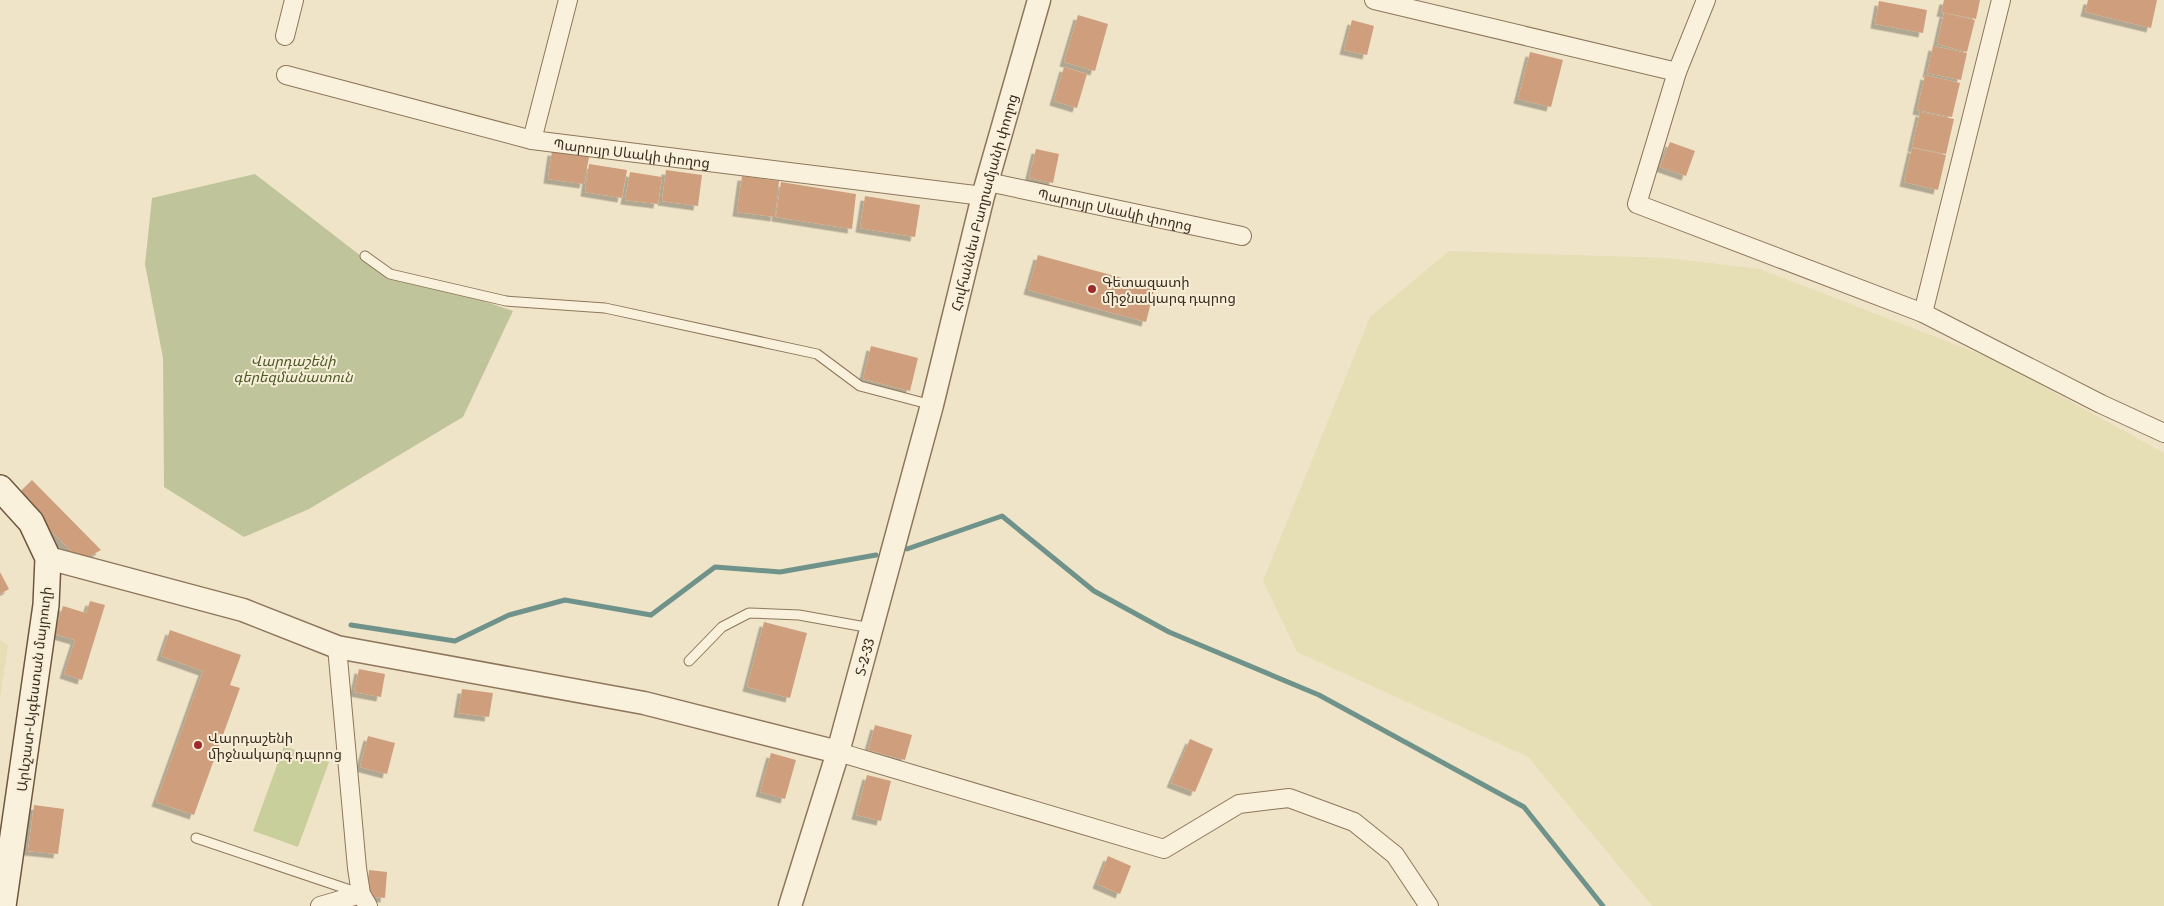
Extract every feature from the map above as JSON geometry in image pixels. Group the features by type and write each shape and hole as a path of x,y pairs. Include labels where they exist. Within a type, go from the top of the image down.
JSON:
{"main road":[{"name":"Արևշատ-Այգեստան մայրուղի","path":"0,488 31,522 48,558 46,605 3,906"}],"street":[{"path":"285,36 294,0"},
{"path":"532,140 568,0"},
{"name":"Հովհաննես Բաղրամյանի փողոց","path":"932,405 985,189 1039,0"},
{"path":"1374,0 1677,72"},
{"path":"1706,0 1677,72 1637,204 1923,313 2101,404 2164,433"},
{"path":"1923,313 2002,0"},
{"name":"Պարույր Սևակի փողոց","path":"286,76 532,140 985,189 1242,236"},
{"name":"Տ-2-33","path":"790,906 838,752 932,405"},
{"path":"48,558 243,610 337,647 644,702 838,752 1164,849 1238,804 1289,798 1354,822 1395,854 1429,906"},
{"path":"320,906 364,900 337,647"}],"lane":[{"path":"365,256 390,274 506,301 605,308 817,354 860,386 932,405"},
{"path":"689,662 722,627 749,613 798,615 871,628"},
{"path":"196,838 364,900"}],"shaded area":[{"path":"1449,251 1668,258 1760,269 1995,360 2164,453 2164,906 1652,906 1528,757 1297,652 1263,581 1370,317"},
{"path":"0,640 8,645 0,699"}],"green space":[{"name":"Վարդաշենի գերեզմանատուն","path":"255,174 370,263 513,311 463,417 309,509 244,537 164,487 163,358 145,264 152,198"},
{"path":"284,746 329,762 298,847 253,831"}],"building":[{"path":"1944,0 1980,0 1976,19 1941,12"},
{"path":"2088,0 2157,0 2151,28 2085,12"},
{"path":"1879,1 1927,10 1923,33 1875,24"},
{"path":"1944,13 1975,20 1967,52 1937,44"},
{"path":"1078,15 1108,24 1095,71 1064,62"},
{"path":"1352,20 1374,26 1367,55 1344,50"},
{"path":"1933,46 1967,53 1961,80 1927,73"},
{"path":"1530,52 1563,60 1551,107 1518,99"},
{"path":"1064,67 1087,74 1077,108 1054,101"},
{"path":"1925,75 1960,83 1952,117 1917,110"},
{"path":"1920,112 1954,119 1946,154 1912,147"},
{"path":"1670,142 1695,151 1686,176 1660,167"},
{"path":"1912,148 1946,155 1938,190 1904,182"},
{"path":"1036,149 1059,154 1053,183 1029,178"},
{"path":"552,151 589,157 584,184 548,179"},
{"path":"589,164 627,170 622,198 585,192"},
{"path":"666,170 702,175 698,206 662,201"},
{"path":"630,172 662,177 658,204 625,200"},
{"path":"742,176 779,181 775,217 737,212"},
{"path":"781,182 856,194 852,229 776,217"},
{"path":"865,196 920,205 915,237 860,228"},
{"name":"Գետազատի միջնակարգ դպրոց","path":"1038,255 1155,287 1146,322 1028,290"},
{"path":"871,346 918,358 910,391 863,379"},
{"path":"32,480 101,550 81,561 16,496"},
{"path":"0,572 9,589 0,594"},
{"path":"90,601 105,605 82,680 64,674 75,640 54,634 63,606 86,613"},
{"path":"764,622 807,633 790,698 747,687"},
{"name":"Վարդաշենի միջնակարգ դպրոց","path":"170,630 241,655 230,685 240,688 194,815 156,802 203,671 161,656"},
{"path":"359,669 385,674 381,697 354,692"},
{"path":"462,689 493,693 489,717 458,713"},
{"path":"875,725 912,735 905,760 868,750"},
{"path":"368,736 395,743 387,774 360,767"},
{"path":"1190,739 1213,749 1195,792 1171,783"},
{"path":"771,753 796,760 785,799 760,792"},
{"path":"867,775 891,781 881,821 856,815"},
{"path":"34,805 64,809 58,854 28,851"},
{"path":"1108,856 1131,866 1120,894 1097,884"},
{"path":"369,870 387,872 385,898 367,896"}],"waterway":[{"path":"907,549 1002,516 1094,591 1169,632 1319,695 1524,807 1603,906"},
{"path":"351,625 455,641 509,615 565,600 651,615 715,567 780,572 876,555"}],"place":[{"name":"Գետազատի միջնակարգ դպրոց","path":"1092,289"},
{"name":"Վարդաշենի միջնակարգ դպրոց","path":"198,745"}]}
